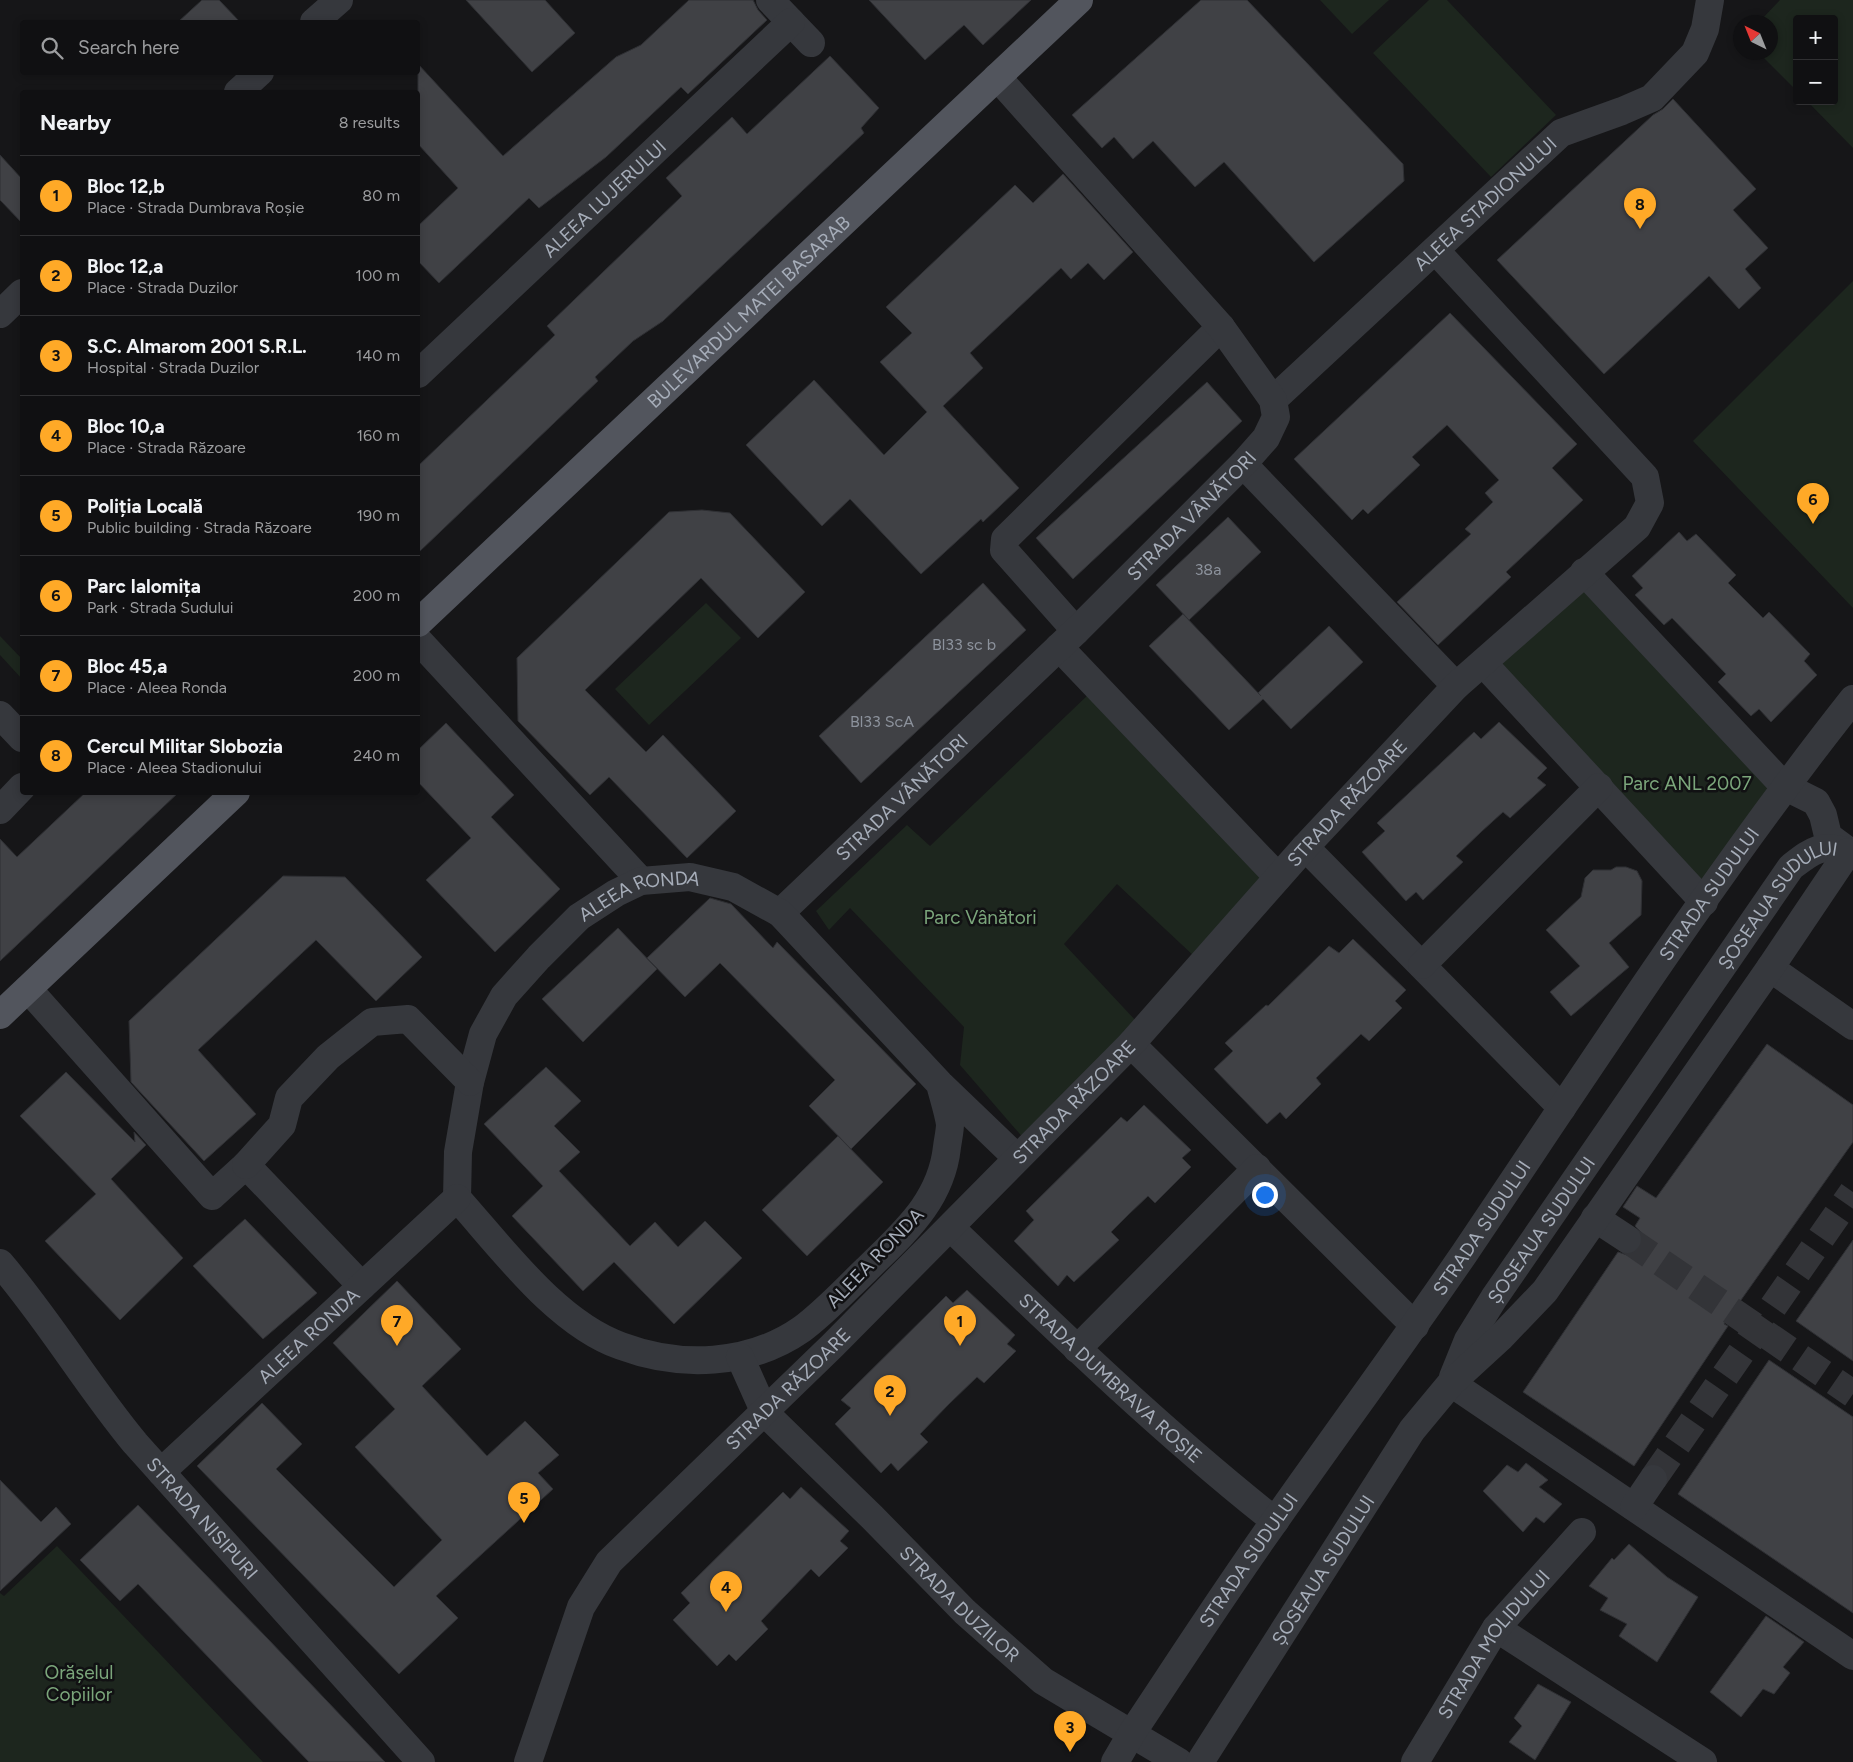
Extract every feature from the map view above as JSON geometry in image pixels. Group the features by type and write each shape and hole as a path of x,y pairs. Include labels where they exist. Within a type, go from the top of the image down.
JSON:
{"main road":[{"name":"BULEVARDUL MATEI BASARAB","path":"420,621 1079,0"},
{"path":"0,1015 233,795"}],"street":[{"path":"316,20 339,0"},
{"path":"770,0 811,43"},
{"name":"ALEEA STADIONULUI","path":"1273,400 1436,251 1561,133 1622,112 1652,98 1696,53 1705,28 1710,0"},
{"name":"ALEEA LUJERULUI","path":"420,372 791,22"},
{"path":"240,90 257,75"},
{"path":"997,77 1221,327 1273,400"},
{"name":"STRADA RĂZOARE","path":"528,1762 581,1607 609,1562 764,1413 951,1228 1017,1158 1131,1044 1305,847 1456,686 1637,527 1650,503 1645,477 1436,251"},
{"path":"0,314 20,295"},
{"path":"1221,327 1006,538 1004,550 1068,639 1278,878"},
{"name":"STRADA VÂNĂTORI","path":"780,913 1068,639 1243,464 1266,438 1276,417 1273,400"},
{"path":"1243,464 1456,686"},
{"path":"1584,572 1784,786 1816,802 1823,815 1828,836 1850,853"},
{"path":"420,642 641,881"},
{"path":"1483,663 1704,902"},
{"name":"STRADA SUDULUI","path":"1115,1762 1132,1733 1275,1520 1415,1326 1562,1108 1763,820 1784,786 1853,699"},
{"path":"0,715 20,736"},
{"path":"1422,965 1599,787"},
{"path":"0,810 20,789"},
{"name":"ȘOSEAUA SUDULUI","path":"1200,1762 1412,1430 1451,1384 1500,1338 1545,1291 1850,853 1830,846 1812,851 1791,867 1494,1298 1468,1340 1451,1384"},
{"path":"1305,847 1562,1108"},
{"name":"ALEEA RONDA","path":"940,1084 950,1124 946,1158 936,1186 924,1210 884,1252 802,1329 780,1342 740,1357 702,1362 663,1357 620,1346 580,1325 553,1303 457,1198 458,1152 470,1082 483,1034 504,996 538,957 579,917 641,881 690,877 733,887 780,913 940,1084 1017,1158"},
{"path":"1770,968 1853,1026"},
{"path":"28,988 212,1196 246,1165 282,1125 289,1098 328,1056 372,1022 408,1019 470,1082"},
{"path":"1131,1044 1415,1326"},
{"path":"246,1165 362,1286"},
{"path":"1077,1349 1256,1168"},
{"name":"ALEEA RONDA","path":"161,1472 457,1198"},
{"path":"1595,1218 1627,1239"},
{"name":"STRADA DUMBRAVA ROȘIE","path":"951,1228 1077,1349 1224,1481 1275,1520"},
{"name":"STRADA NISIPURI","path":"0,1263 42,1315 97,1396 161,1472 421,1762"},
{"path":"740,1357 764,1413"},
{"path":"1451,1384 1853,1656"},
{"name":"STRADA DUZILOR","path":"764,1413 872,1517 965,1612 1042,1680 1098,1716 1132,1733 1179,1762"},
{"path":"1634,1507 1653,1479"},
{"name":"STRADA MOLIDULUI","path":"1415,1762 1496,1628 1582,1532"},
{"path":"1496,1628 1703,1762"}],"green space":[{"path":"1320,0 1389,0 1352,34"},
{"path":"1429,0 1447,0 1556,115 1491,177 1373,53"},
{"path":"1780,0 1853,0 1853,148 1811,105 1838,105 1838,15 1793,15 1793,87 1766,60 1778,60 1778,15 1766,15"},
{"path":"1853,281 1853,608 1693,441"},
{"name":"Parc ANL 2007","path":"1584,572 1784,786 1704,902 1483,663"},
{"path":"706,603 741,638 649,725 615,689"},
{"path":"0,636 20,657 20,677 0,655"},
{"name":"Parc Vânători","path":"1090,693 1271,879 1196,958 1117,884 1064,944 1137,1022 1025,1140 960,1065 964,1027 850,908 829,930 816,911 907,825 930,846"},
{"name":"Orășelul Copiilor","path":"57,1546 263,1762 0,1762 0,1593 4,1596"}],"building":[{"path":"202,0 219,0 238,20 180,20"},
{"path":"466,0 545,0 575,33 532,72"},
{"path":"689,0 753,0 758,10 767,20 688,94 681,87 606,157 539,208 529,198 439,283 420,263 420,224 458,188 420,146 420,90 418,90 418,75 420,75 420,66 503,156 616,57 641,45"},
{"path":"869,0 1031,0 983,45 964,25 925,60"},
{"path":"1201,0 1247,0 1403,164 1404,181 1314,262 1224,162 1195,187 1153,141 1133,159 1114,137 1102,148 1072,115"},
{"path":"830,56 879,108 861,128 864,133 663,321 633,341 595,377 598,381 420,551 420,464 555,335 547,326 682,196 666,178 732,117 747,134"},
{"path":"1673,99 1756,189 1733,210 1768,248 1745,269 1761,288 1739,309 1709,276 1604,374 1497,260 1653,115 1663,109"},
{"path":"0,155 20,177 20,221 0,200"},
{"path":"1063,174 1133,252 1104,280 1088,263 1071,279 1061,268 970,353 983,368 943,406 1019,488 983,522 981,519 921,574 850,499 822,526 746,445 814,380 884,455 927,412 880,362 912,333 886,307 1015,185 1033,203"},
{"path":"1450,313 1577,444 1552,468 1583,500 1506,572 1511,577 1438,645 1397,602 1471,534 1465,529 1493,502 1485,493 1499,480 1447,425 1412,457 1420,465 1368,514 1363,509 1352,520 1294,459"},
{"path":"1207,382 1242,421 1073,579 1036,538"},
{"path":"702,510 730,513 805,592 758,638 701,578 585,690 646,752 663,735 736,811 687,858 609,777 590,795 518,721 517,658 669,512"},
{"path":"1228,517 1261,552 1189,620 1156,585"},
{"path":"1679,532 1687,541 1696,534 1736,575 1728,583 1763,618 1769,612 1810,654 1804,661 1817,675 1771,722 1759,709 1751,716 1718,682 1726,674 1672,618 1664,625 1635,595 1643,588 1632,576"},
{"path":"983,583 1026,630 861,783 819,736"},
{"path":"1183,614 1258,693 1329,626 1363,662 1291,729 1263,699 1229,730 1149,646"},
{"path":"1499,722 1547,768 1537,778 1546,785 1510,818 1503,812 1481,832 1456,856 1463,862 1423,900 1416,892 1406,901 1362,852 1385,831 1377,823 1474,732 1481,739"},
{"path":"446,723 514,795 491,817 560,889 495,952 426,880 471,838 420,784 420,748"},
{"path":"83,795 176,795 0,961 0,839 17,857"},
{"path":"1616,867 1626,867 1637,871 1642,881 1641,915 1609,943 1629,967 1571,1016 1550,992 1580,966 1546,930 1581,897 1585,878 1593,870 1611,870"},
{"path":"283,876 345,877 422,957 376,1001 316,940 198,1050 256,1114 204,1161 131,1082 129,1021"},
{"path":"710,898 731,904 773,948 777,942 916,1084 851,1149 809,1106 835,1080 720,963 685,997 647,958"},
{"path":"618,928 657,969 583,1042 542,999"},
{"path":"1353,939 1406,990 1395,1001 1402,1008 1369,1041 1361,1034 1316,1078 1321,1084 1286,1119 1280,1112 1267,1124 1214,1069 1233,1051 1225,1043 1266,1005 1268,1006 1329,946 1339,953"},
{"path":"1767,1044 1853,1105 1853,1142 1724,1324 1728,1326 1634,1466 1523,1392 1618,1252 1627,1255 1634,1253 1640,1247 1643,1240 1641,1232 1635,1226 1640,1218 1623,1207 1637,1186 1656,1198"},
{"path":"546,1067 581,1101 554,1126 580,1152 559,1171 630,1246 655,1222 678,1247 705,1221 742,1258 674,1324 614,1262 583,1291 512,1216 543,1186 484,1124"},
{"path":"66,1072 135,1142 134,1132 146,1145 111,1179 183,1258 120,1320 45,1241 96,1194 20,1116"},
{"path":"1144,1105 1191,1150 1182,1158 1191,1167 1155,1203 1148,1196 1128,1215 1111,1232 1119,1240 1074,1282 1067,1275 1058,1286 1014,1241 1034,1220 1026,1211 1121,1117 1127,1122"},
{"path":"838,1136 883,1182 807,1256 762,1210"},
{"path":"245,1219 317,1293 263,1339 193,1266"},
{"path":"1853,1240 1853,1361 1796,1321"},
{"path":"397,1281 461,1349 422,1386 487,1456 525,1421 559,1455 538,1473 553,1489 436,1596 458,1618 399,1674 197,1466 262,1403 302,1444 276,1469 394,1587 442,1540 355,1447 395,1409 333,1343"},
{"path":"967,1290 1015,1335 1007,1344 1016,1351 984,1383 977,1377 949,1404 920,1434 928,1442 898,1471 891,1463 881,1473 835,1424 851,1408 841,1400 946,1296 953,1303"},
{"path":"1769,1360 1853,1417 1853,1613 1678,1494"},
{"path":"1526,1463 1548,1480 1539,1487 1562,1504 1544,1523 1536,1517 1523,1532 1483,1491 1507,1465 1518,1472"},
{"path":"0,1480 41,1522 56,1507 71,1524 0,1591"},
{"path":"801,1487 849,1531 840,1541 848,1548 819,1577 811,1569 761,1621 768,1629 736,1661 729,1654 717,1666 673,1620 690,1603 681,1593 783,1492 790,1499"},
{"path":"138,1505 385,1762 309,1762 138,1584 120,1601 80,1560"},
{"path":"1629,1544 1667,1577 1698,1597 1657,1662 1619,1636 1627,1624 1600,1610 1608,1598 1589,1586 1612,1558 1614,1560"},
{"path":"1766,1616 1804,1642 1783,1667 1790,1673 1774,1694 1763,1689 1741,1717 1710,1692"},
{"path":"1538,1684 1571,1702 1535,1760 1509,1742 1522,1726 1514,1718"}],"tunnel":[{"path":"1653,1479 1853,1192"},
{"path":"1627,1239 1853,1394"}],"place":[{"name":"Cercul Militar Slobozia","path":"1640,229"},
{"name":"Parc Ialomița","path":"1813,524"},
{"name":"Bloc 45,a","path":"397,1346"},
{"name":"Bloc 12,b","path":"960,1346"},
{"name":"Bloc 12,a","path":"890,1416"},
{"name":"Poliția Locală","path":"524,1523"},
{"name":"Bloc 10,a","path":"726,1612"},
{"name":"S.C. Almarom 2001 S.R.L.","path":"1070,1752"}]}
